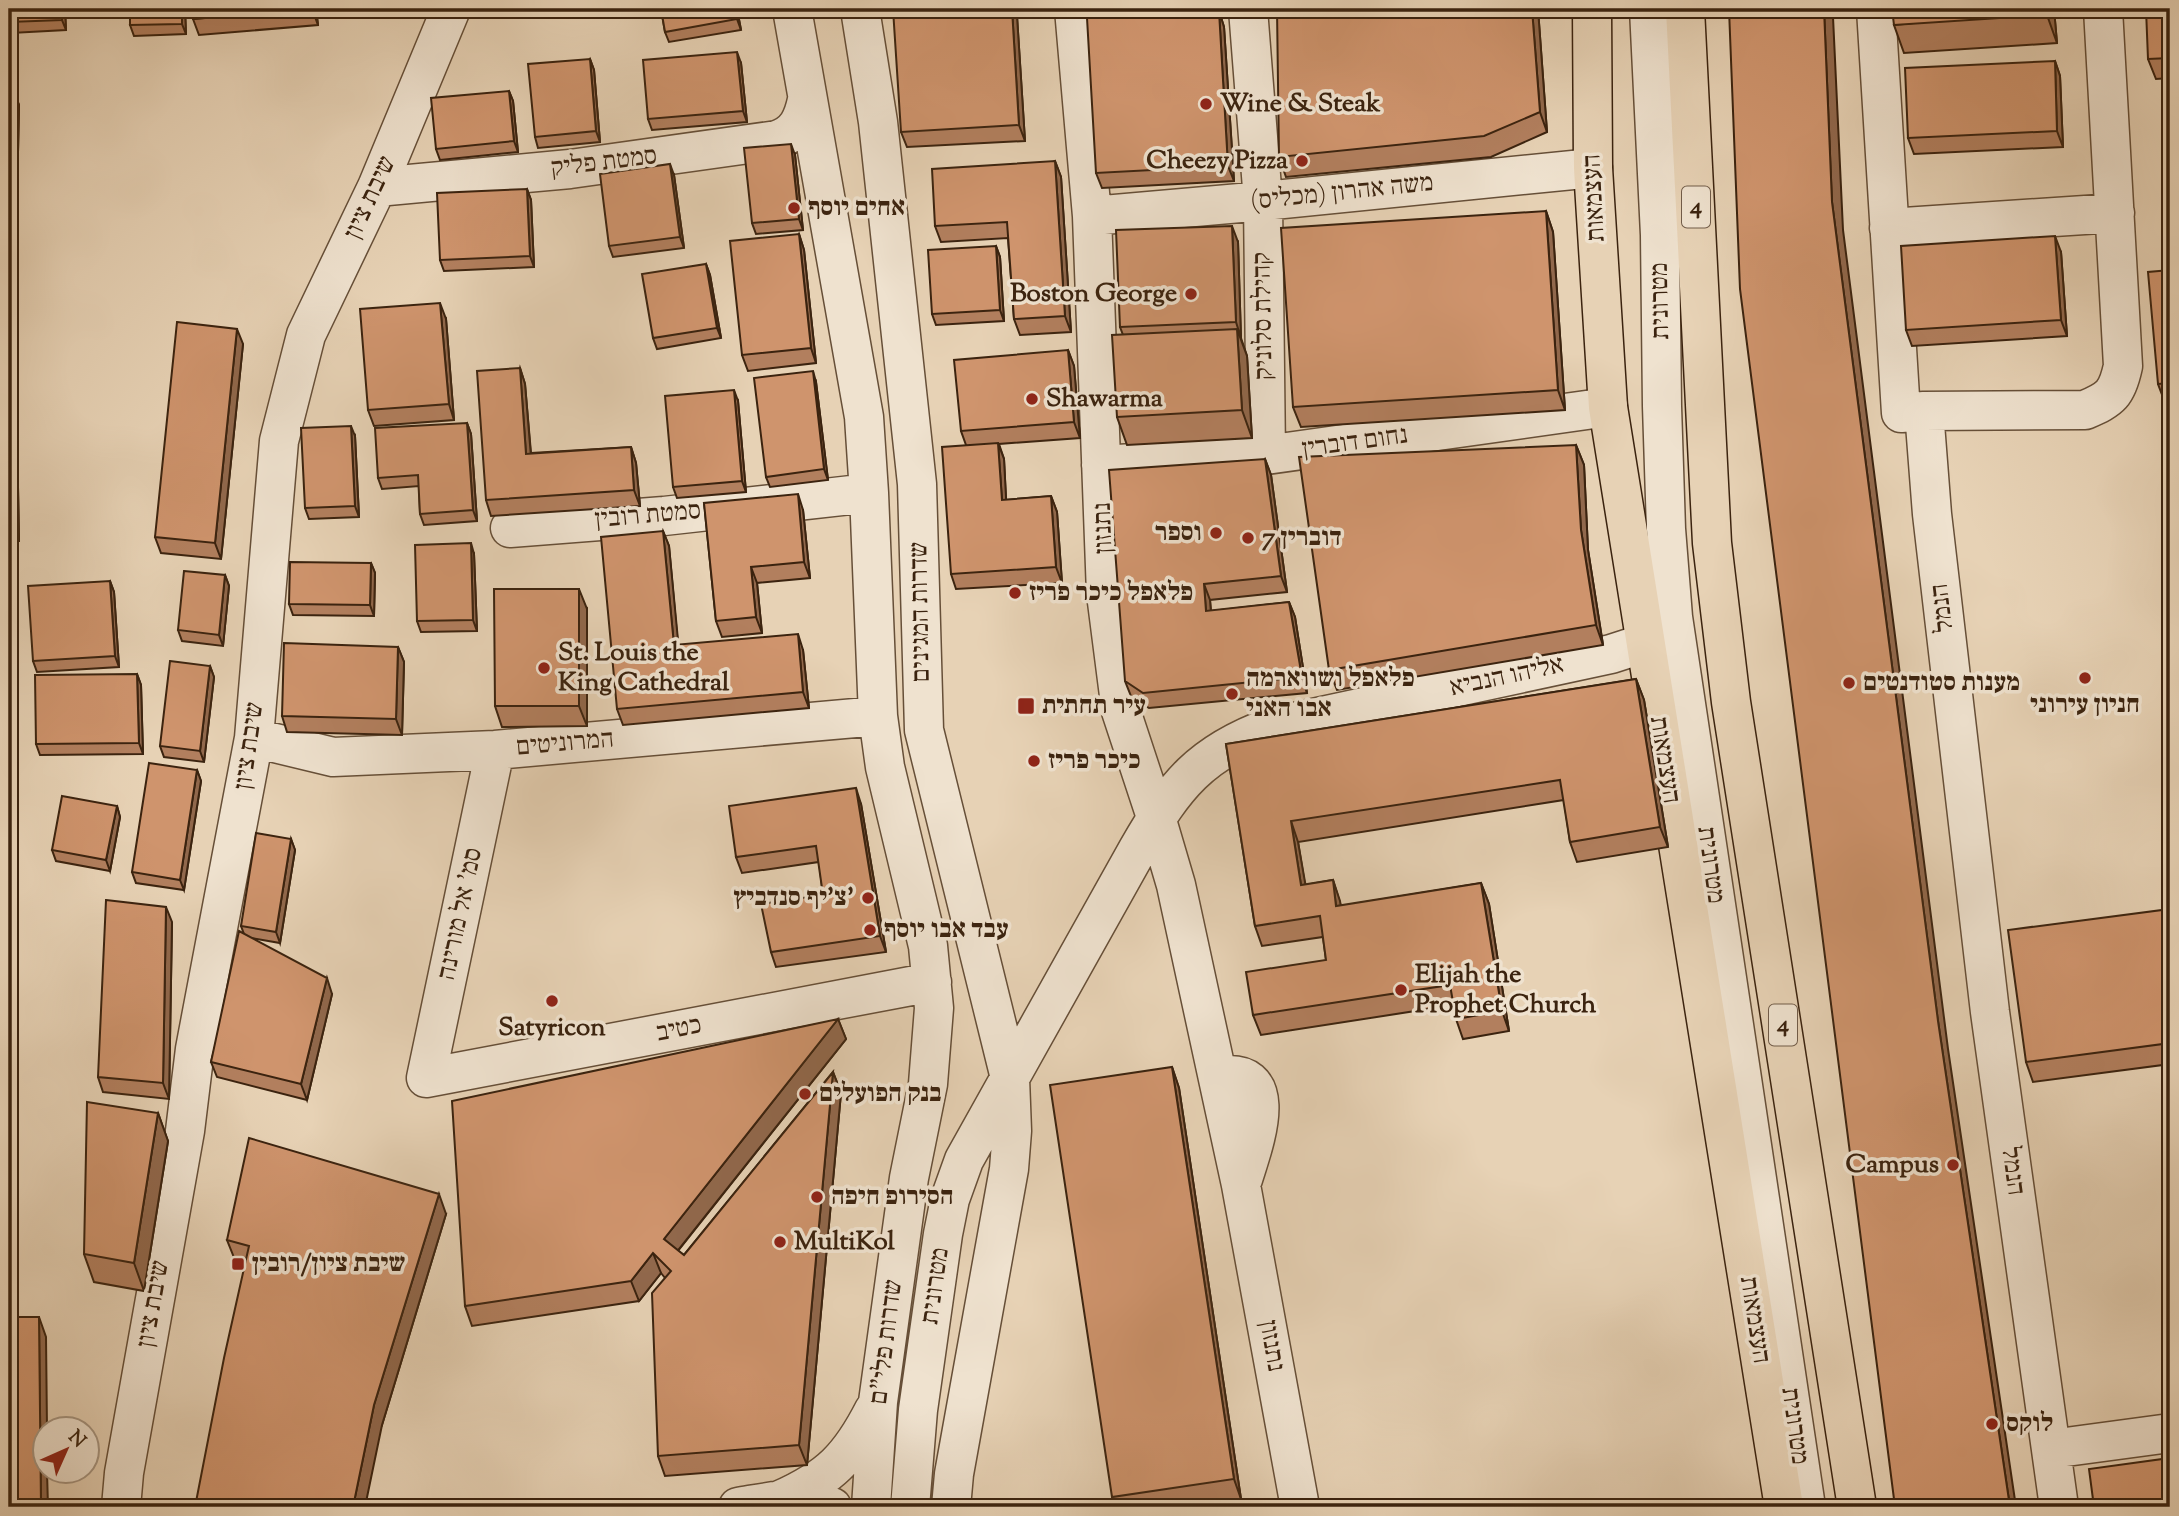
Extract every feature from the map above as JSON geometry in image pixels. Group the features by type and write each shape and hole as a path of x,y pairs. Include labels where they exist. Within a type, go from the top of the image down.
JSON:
{"highway":[{"name":"העצמאות","path":"1592,9 1593,169 1608,407 1784,1507"},
{"name":"4","path":"1685,9 1712,542 1731,702 1857,1507"}],"street":[{"name":"שיבת ציון","path":"121,1507 124,1473 185,1131 195,1049 254,738 279,441 306,335 377,187 451,9"},
{"name":"שדרות המגינים","path":"792,9 864,418 878,716 885,767 928,946 932,982 934,1025 928,1084 909,1178"},
{"name":"שדרות המגינים","path":"860,9 878,122 917,484 924,730 1010,1078 1012,1131 1003,1208"},
{"path":"1074,11 1165,9"},
{"name":"קהילת סלוניק","path":"1248,9 1263,201 1266,455"},
{"name":"מטרונית","path":"1649,9 1660,235 1666,528 1673,617 1806,1507"},
{"path":"1876,9 1901,413 2085,410 2115,393 2123,366 2103,9"},
{"name":"נתנזון","path":"1074,11 1092,215 1106,594 1121,711 1177,885 1218,1076 1230,1074 1242,1077 1254,1085 1261,1100 1254,1144 1241,1185 1300,1507"},
{"name":"סמטת פליק","path":"377,187 570,169 777,140 793,132 800,122 807,100"},
{"name":"משה אהרון (מכליס)","path":"1092,215 1593,169"},
{"path":"1889,228 2115,212"},
{"name":"נחום דוברין","path":"1101,466 1266,455 1608,407"},
{"name":"הנמל","path":"1924,411 1932,514 1990,1012 2059,1507"},
{"name":"סמטת רובין","path":"510,528 664,516 869,493"},
{"name":"אליהו הנביא","path":"1010,1078 1156,817 1175,790 1214,754 1242,738 1271,727 1611,654 1646,643 1673,617"},
{"name":"המרוניטים","path":"254,738 333,757 495,750 878,716"},
{"name":"סמ' אל מורינה","path":"426,1078 495,750"},
{"name":"כטיב","path":"426,1078 932,982"},
{"name":"מטרונית","path":"911,1507 918,1410 950,1199 964,1160 1010,1078"},
{"path":"909,1178 926,1165 942,1159 964,1160 978,1166 992,1179 1003,1208 954,1474 951,1507"},
{"name":"שדרות פלי\"ם","path":"871,1507 878,1402 909,1178"},
{"path":"780,1500 815,1482 838,1464 858,1440 878,1402"},
{"path":"2050,1449 2170,1433"},
{"path":"738,1507 780,1500 811,1501 832,1507"}],"building":[{"path":"9,9 62,9 62,20 9,22"},
{"path":"130,9 182,9 182,24 130,25"},
{"path":"192,9 312,9 193,19"},
{"path":"661,9 735,9 737,19 665,32"},
{"path":"893,9 1012,9 1019,125 901,132"},
{"path":"1277,9 1532,9 1540,112 1484,136 1279,157"},
{"name":"מענות סטודנטים","path":"1729,9 1824,9 1832,202 1938,1021 2010,1507 1895,1507 1740,289"},
{"path":"1892,9 2046,9 2047,15 1894,25"},
{"path":"2146,9 2170,9 2170,58 2148,59"},
{"path":"1219,11 1228,166 1096,173 1087,18"},
{"path":"737,52 743,111 648,119 643,60"},
{"path":"590,59 596,131 535,137 528,64"},
{"path":"2055,61 2057,131 1908,138 1905,68"},
{"path":"9,89 13,89 10,278 9,278"},
{"path":"509,91 514,141 436,149 431,98"},
{"path":"791,144 799,219 752,223 744,148"},
{"path":"1055,161 1065,316 1014,319 1007,222 935,226 932,169"},
{"path":"670,164 680,237 609,246 600,174"},
{"path":"527,189 530,256 440,260 437,193"},
{"path":"1546,211 1558,390 1293,407 1281,228"},
{"path":"1232,226 1236,322 1120,327 1116,230"},
{"path":"799,234 811,348 742,355 730,241"},
{"path":"2055,236 2061,320 1906,330 1901,246"},
{"path":"996,246 1000,310 932,314 928,250"},
{"path":"706,264 717,328 653,338 642,274"},
{"path":"2170,270 2170,383 2158,384 2148,272"},
{"path":"440,303 449,404 368,410 360,309"},
{"path":"177,322 237,329 215,543 155,537"},
{"path":"1237,329 1242,410 1117,417 1112,335"},
{"path":"1068,350 1074,422 961,431 954,360"},
{"path":"520,368 526,454 631,447 634,490 486,500 477,371"},
{"path":"813,371 824,469 766,477 754,378"},
{"path":"734,390 742,481 673,487 665,396"},
{"path":"11,418 13,525 9,525"},
{"path":"467,423 473,510 420,514 418,475 378,478 375,428"},
{"path":"351,426 355,506 305,508 301,428"},
{"path":"998,443 1002,500 1051,496 1056,567 951,574 942,447"},
{"path":"1576,445 1581,530 1596,625 1329,670 1299,457"},
{"path":"1265,459 1281,576 1204,584 1206,611 1289,602 1302,677 1143,693 1125,681 1109,470"},
{"path":"798,494 804,562 751,567 756,617 716,621 704,503"},
{"path":"663,531 674,645 798,634 803,692 617,709 601,537"},
{"path":"471,543 473,620 417,621 415,545"},
{"path":"290,562 371,563 370,605 289,604"},
{"path":"184,571 225,575 219,635 178,630"},
{"path":"110,581 115,656 33,661 28,586"},
{"name":"St. Louis the King Cathedral","path":"494,589 579,589 579,706 495,706"},
{"path":"284,643 398,647 396,719 282,716"},
{"path":"170,661 210,666 200,751 160,746"},
{"path":"137,674 139,743 36,744 35,675"},
{"path":"1636,679 1660,827 1570,842 1560,780 1291,821 1301,885 1333,880 1336,906 1481,883 1502,1011 1456,1019 1450,985 1253,1015 1246,972 1326,960 1320,916 1255,926 1226,744"},
{"path":"149,763 197,770 180,880 132,872"},
{"path":"856,788 880,936 771,952 761,904 823,895 816,846 736,857 729,806"},
{"path":"62,796 117,806 106,860 52,850"},
{"path":"256,833 291,839 276,932 241,926"},
{"path":"106,900 166,907 163,1083 98,1077"},
{"path":"2170,909 2170,1043 2026,1062 2008,930"},
{"path":"239,931 327,978 301,1084 211,1062"},
{"path":"838,1019 664,1239 684,1255 833,1072 799,1445 658,1456 652,1293 671,1271 653,1253 631,1281 465,1306 452,1101"},
{"path":"1172,1067 1234,1479 1112,1497 1050,1085"},
{"path":"87,1102 158,1113 134,1263 84,1254"},
{"path":"249,1138 439,1194 374,1405 353,1507 195,1507 249,1246 227,1240"},
{"path":"9,1317 39,1317 40,1414 32,1414 32,1484 41,1484 41,1507 9,1507"},
{"path":"2170,1458 2170,1507 2094,1507 2089,1469"}],"place":[{"name":"Wine & Steak","path":"1206,104"},
{"name":"Cheezy Pizza","path":"1302,161"},
{"name":"אחים יוסף","path":"794,208"},
{"name":"Boston George","path":"1191,294"},
{"name":"Shawarma","path":"1032,399"},
{"name":"וספר","path":"1216,533"},
{"name":"דוברין 7","path":"1248,538"},
{"name":"פלאפל כיכר פריז","path":"1015,593"},
{"name":"St. Louis the King Cathedral","path":"544,668"},
{"name":"חניון עירוני","path":"2085,678"},
{"name":"מענות סטודנטים","path":"1849,683"},
{"name":"פלאפל ושווארמה אבו האני","path":"1232,694"},
{"name":"עיר תחתית","path":"1026,706"},
{"name":"כיכר פריז","path":"1034,761"},
{"name":"צ'יף סנדביץ'","path":"868,898"},
{"name":"עבד אבו יוסף","path":"870,930"},
{"name":"Elijah the Prophet Church","path":"1401,990"},
{"name":"Satyricon","path":"552,1001"},
{"name":"בנק הפועלים","path":"805,1094"},
{"name":"Campus","path":"1953,1165"},
{"name":"הסירופ חיפה","path":"817,1197"},
{"name":"MultiKol","path":"780,1242"},
{"name":"שיבת ציון/רובין","path":"238,1264"},
{"name":"לוקס","path":"1992,1424"}]}
